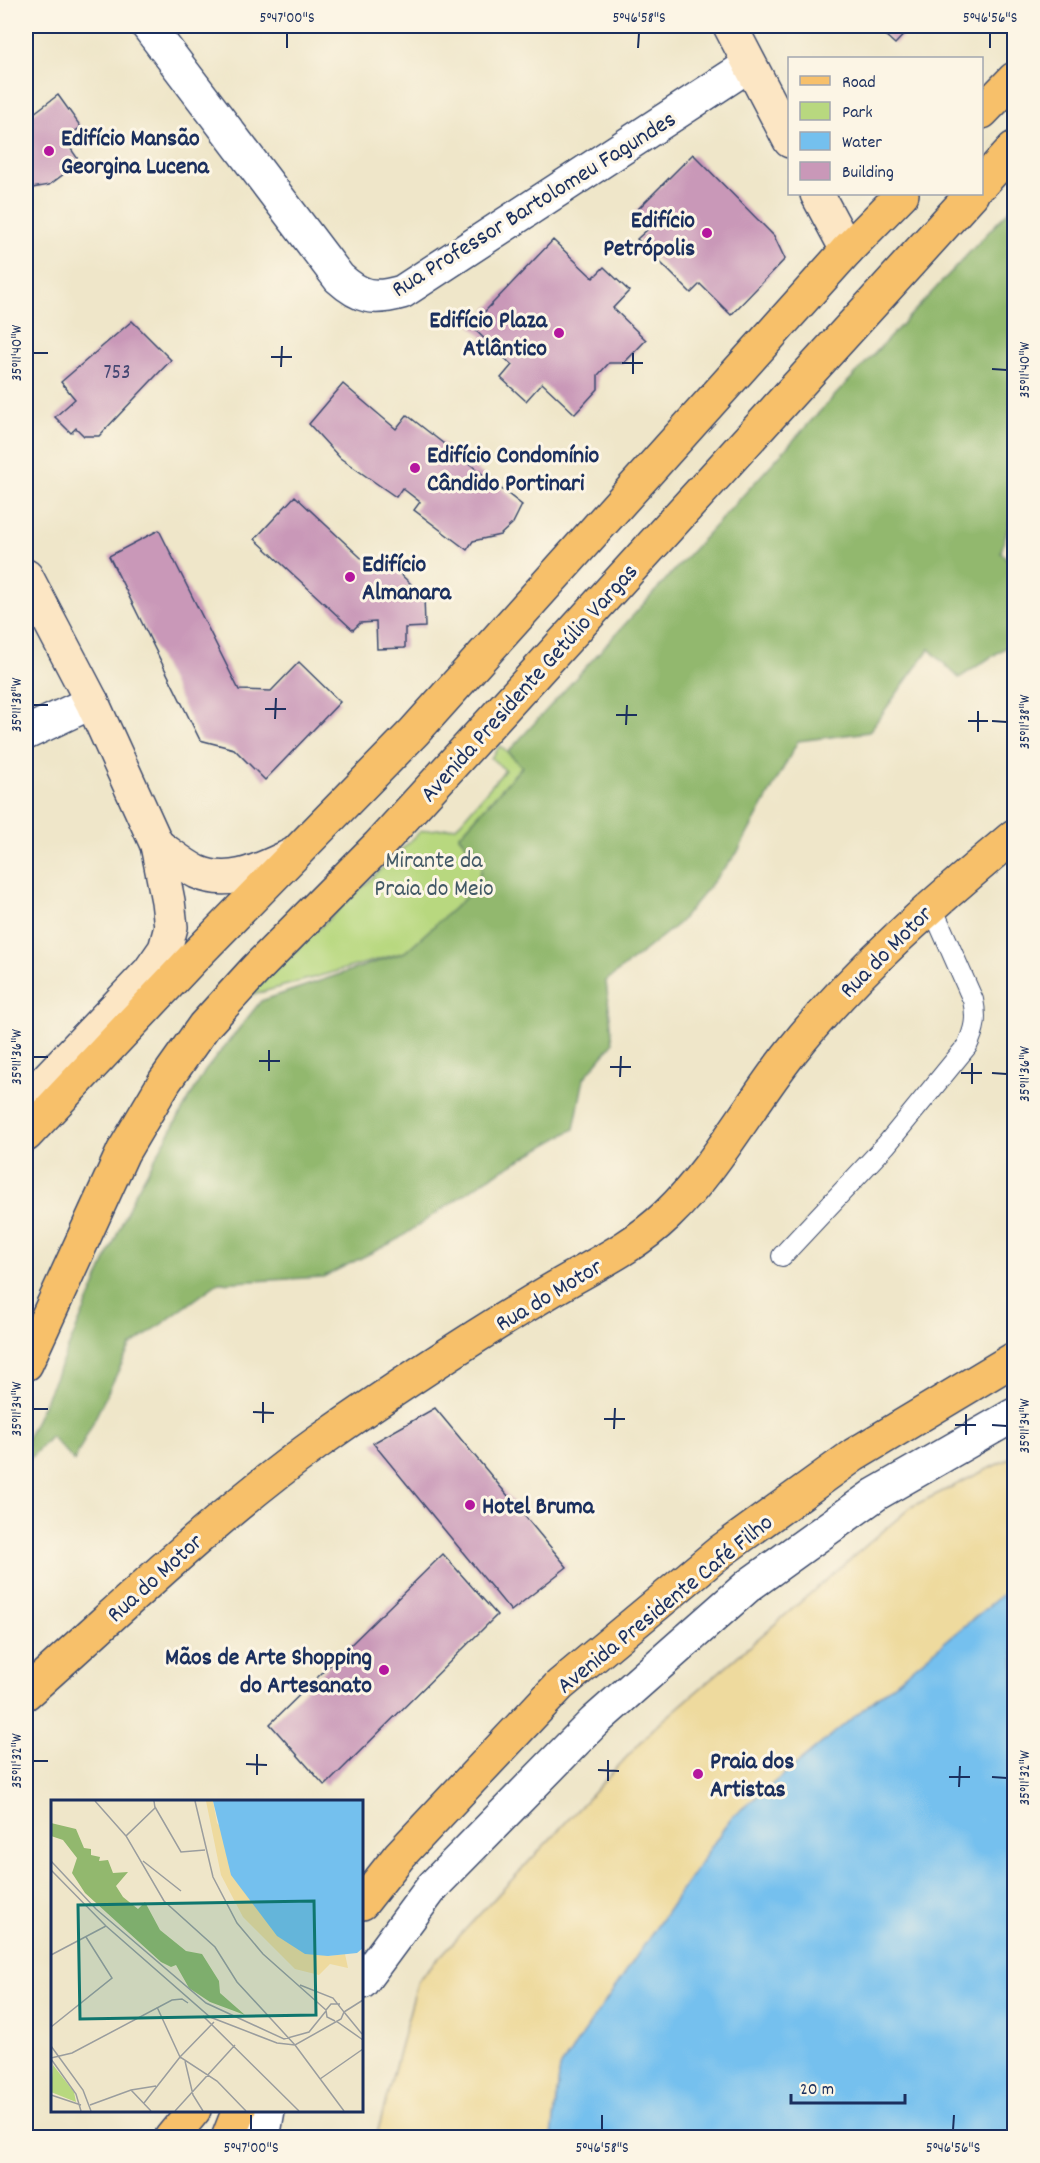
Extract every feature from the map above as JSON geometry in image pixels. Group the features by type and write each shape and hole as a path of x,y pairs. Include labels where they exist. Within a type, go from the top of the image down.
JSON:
{"main road":[{"path":"730,26 788,139"},
{"path":"983,110 1014,80"},
{"path":"983,181 1014,148"},
{"path":"818,195 847,250"},
{"path":"26,1135 295,853 414,732 847,250 901,195"},
{"name":"Avenida Presidente Getúlio Vargas","path":"26,1364 123,1152 165,1081 204,1026 256,969 394,829 971,195"},
{"path":"26,576 92,702 157,845 171,927 165,949 149,972 26,1101"},
{"name":"Rua do Motor","path":"26,1693 38,1677 200,1534 316,1444 549,1291 632,1244 667,1215 698,1181 791,1052 848,986 931,905 1014,836"},
{"path":"157,845 194,871 217,877 251,874 295,853"},
{"name":"Avenida Presidente Café Filho","path":"363,1902 400,1855 560,1685 703,1566 854,1455 1014,1359"},
{"path":"171,2138 192,2112"},
{"path":"228,2138 237,2112"}],"street":[{"name":"Rua Professor Bartolomeu Fagundes","path":"148,26 339,278 352,290 365,295 384,297 402,292 749,65"},
{"path":"26,733 92,702"},
{"path":"363,1981 433,1886 594,1722 749,1585 876,1494 1014,1415"},
{"path":"263,2138 268,2112"}],"lane":[{"path":"782,1256 886,1145 967,1046 975,1028 976,1014 973,1000 931,905"}],"green space":[{"path":"1014,205 1014,505 1001,552 1014,567 1014,642 959,678 929,649 869,732 798,741 737,853 679,923 606,981 613,1043 584,1078 574,1129 490,1177 395,1241 323,1277 218,1283 130,1347 74,1461 51,1436 28,1461 26,1468 26,1441 134,1195 205,1071 261,1001 405,952 475,889 483,864 459,836 522,767 508,752 811,421"},
{"name":"Mirante da Praia do Meio","path":"500,746 522,766 459,836 483,864 475,889 405,952 248,996 421,831 456,827 505,770 491,758"}],"sand":[{"name":"Praia dos Artistas","path":"1014,1456 1014,1585 731,1818 560,2068 552,2137 376,2138 418,1980 653,1729 911,1507"}],"water":[{"path":"1014,1585 1014,2137 552,2137 560,2068 731,1818"}],"building":[{"path":"875,26 912,26 895,44"},
{"name":"Edifício Mansão Georgina Lucena","path":"58,95 81,127 64,139 80,162 49,185 26,189 26,119"},
{"name":"Edifício Petrópolis","path":"693,154 774,236 785,259 731,315 700,284 691,293 637,239 647,230 632,215"},
{"name":"Edifício Plaza Atlântico","path":"553,240 593,278 604,267 629,291 613,308 646,340 624,363 609,363 598,375 598,389 575,414 542,383 526,401 501,378 512,365 471,326"},
{"path":"132,321 171,360 99,436 84,436 76,428 71,433 55,417 75,399 61,382"},
{"name":"Edifício Condomínio Cândido Portinari","path":"343,384 396,429 407,415 522,505 513,523 500,535 473,541 467,550 414,510 420,502 402,488 396,497 340,458 309,424"},
{"name":"Edifício Almanara","path":"295,496 374,570 384,559 411,584 403,591 403,597 424,596 425,627 405,628 405,648 377,649 376,622 360,623 353,630 255,539"},
{"path":"159,530 239,690 271,691 299,662 340,702 265,780 234,749 200,740 109,556"},
{"name":"Hotel Bruma","path":"435,1408 567,1567 511,1611 373,1443"},
{"name":"Mãos de Arte Shopping do Artesanato","path":"443,1554 497,1615 325,1786 270,1724"}],"place":[{"name":"Edifício Mansão Georgina Lucena","path":"49,151"},
{"name":"Edifício Petrópolis","path":"707,233"},
{"name":"Edifício Plaza Atlântico","path":"559,333"},
{"name":"Edifício Condomínio Cândido Portinari","path":"415,468"},
{"name":"Edifício Almanara","path":"350,577"},
{"name":"Hotel Bruma","path":"470,1505"},
{"name":"Mãos de Arte Shopping do Artesanato","path":"384,1670"},
{"name":"Praia dos Artistas","path":"698,1774"}]}
